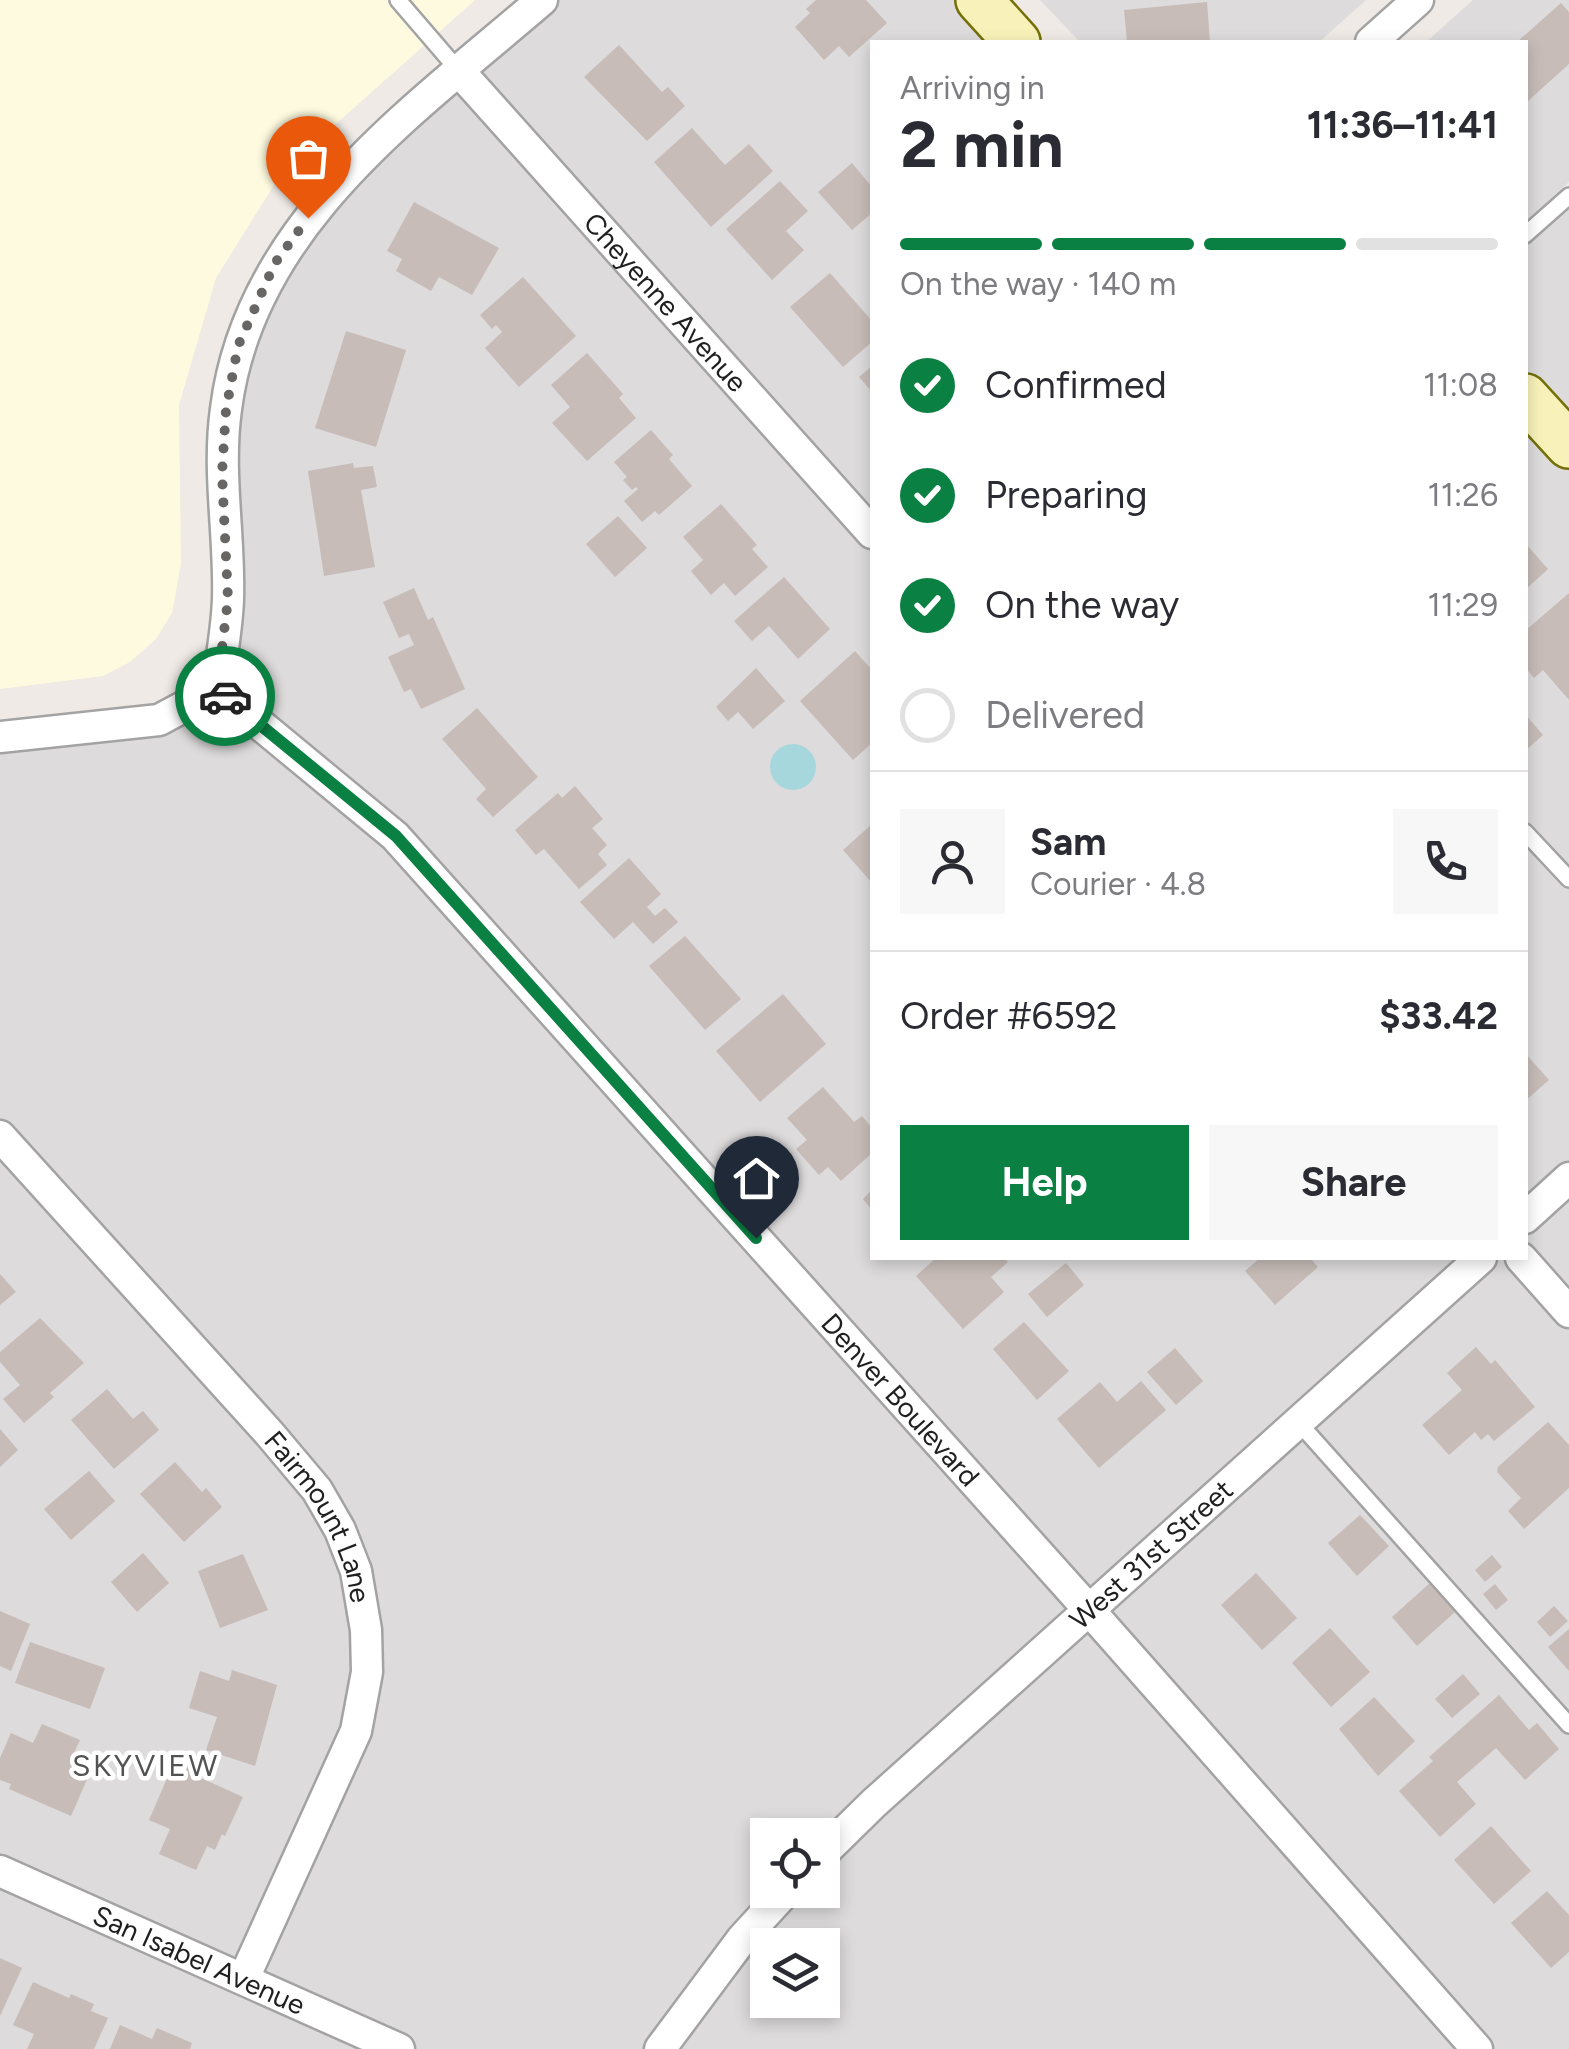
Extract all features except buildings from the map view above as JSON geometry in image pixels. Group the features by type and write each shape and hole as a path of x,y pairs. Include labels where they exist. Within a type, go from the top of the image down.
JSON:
{"street":[{"path":"0,736 159,720 217,689 228,599 222,457 226,410 238,346 275,263 324,196 542,0"},
{"path":"980,0 1015,40"},
{"path":"1373,40 1418,0"},
{"name":"Cheyenne Avenue","path":"459,72 870,531"},
{"path":"1528,400 1569,445"},
{"name":"Denver Boulevard","path":"217,689 396,836 1090,1610 1477,2049"},
{"name":"Fairmount Lane","path":"0,1136 318,1490 356,1571 366,1630 366,1672 356,1731 244,1978"},
{"path":"1528,1215 1569,1178"},
{"name":"West 31st Street","path":"840,1836 1479,1260"},
{"path":"1523,1260 1569,1312"},
{"name":"San Isabel Avenue","path":"0,1871 399,2049"},
{"path":"660,2049 742,1939 771,1908"}],"lane":[{"path":"398,0 459,72"},
{"path":"1528,232 1569,196"},
{"path":"1528,835 1569,879"},
{"path":"1299,1423 1569,1726"}],"shaded area":[{"path":"0,0 475,0 282,172 216,278 179,405 181,564 172,613 156,639 130,662 103,676 0,689"},
{"path":"542,0 979,0 1015,40 870,40 870,1260 1528,1260 1528,232 1569,196 1569,2049 0,2049 0,737 159,720 217,689 222,473 275,263"},
{"path":"1040,0 1366,0 1321,40 1078,40"},
{"path":"1473,0 1569,0 1569,182 1528,219 1528,40 1428,40"}],"water":[{"path":"793,744 809,751 816,767 809,783 793,790 777,783 770,767 777,751"}],"way so far":[{"path":"225,696 217,689 228,599 222,473 226,410 238,346 275,263 308,218"}],"district":[{"name":"SKYVIEW","path":"146,1766"}],"route":[{"path":"225,696 396,836 756,1238"}]}
